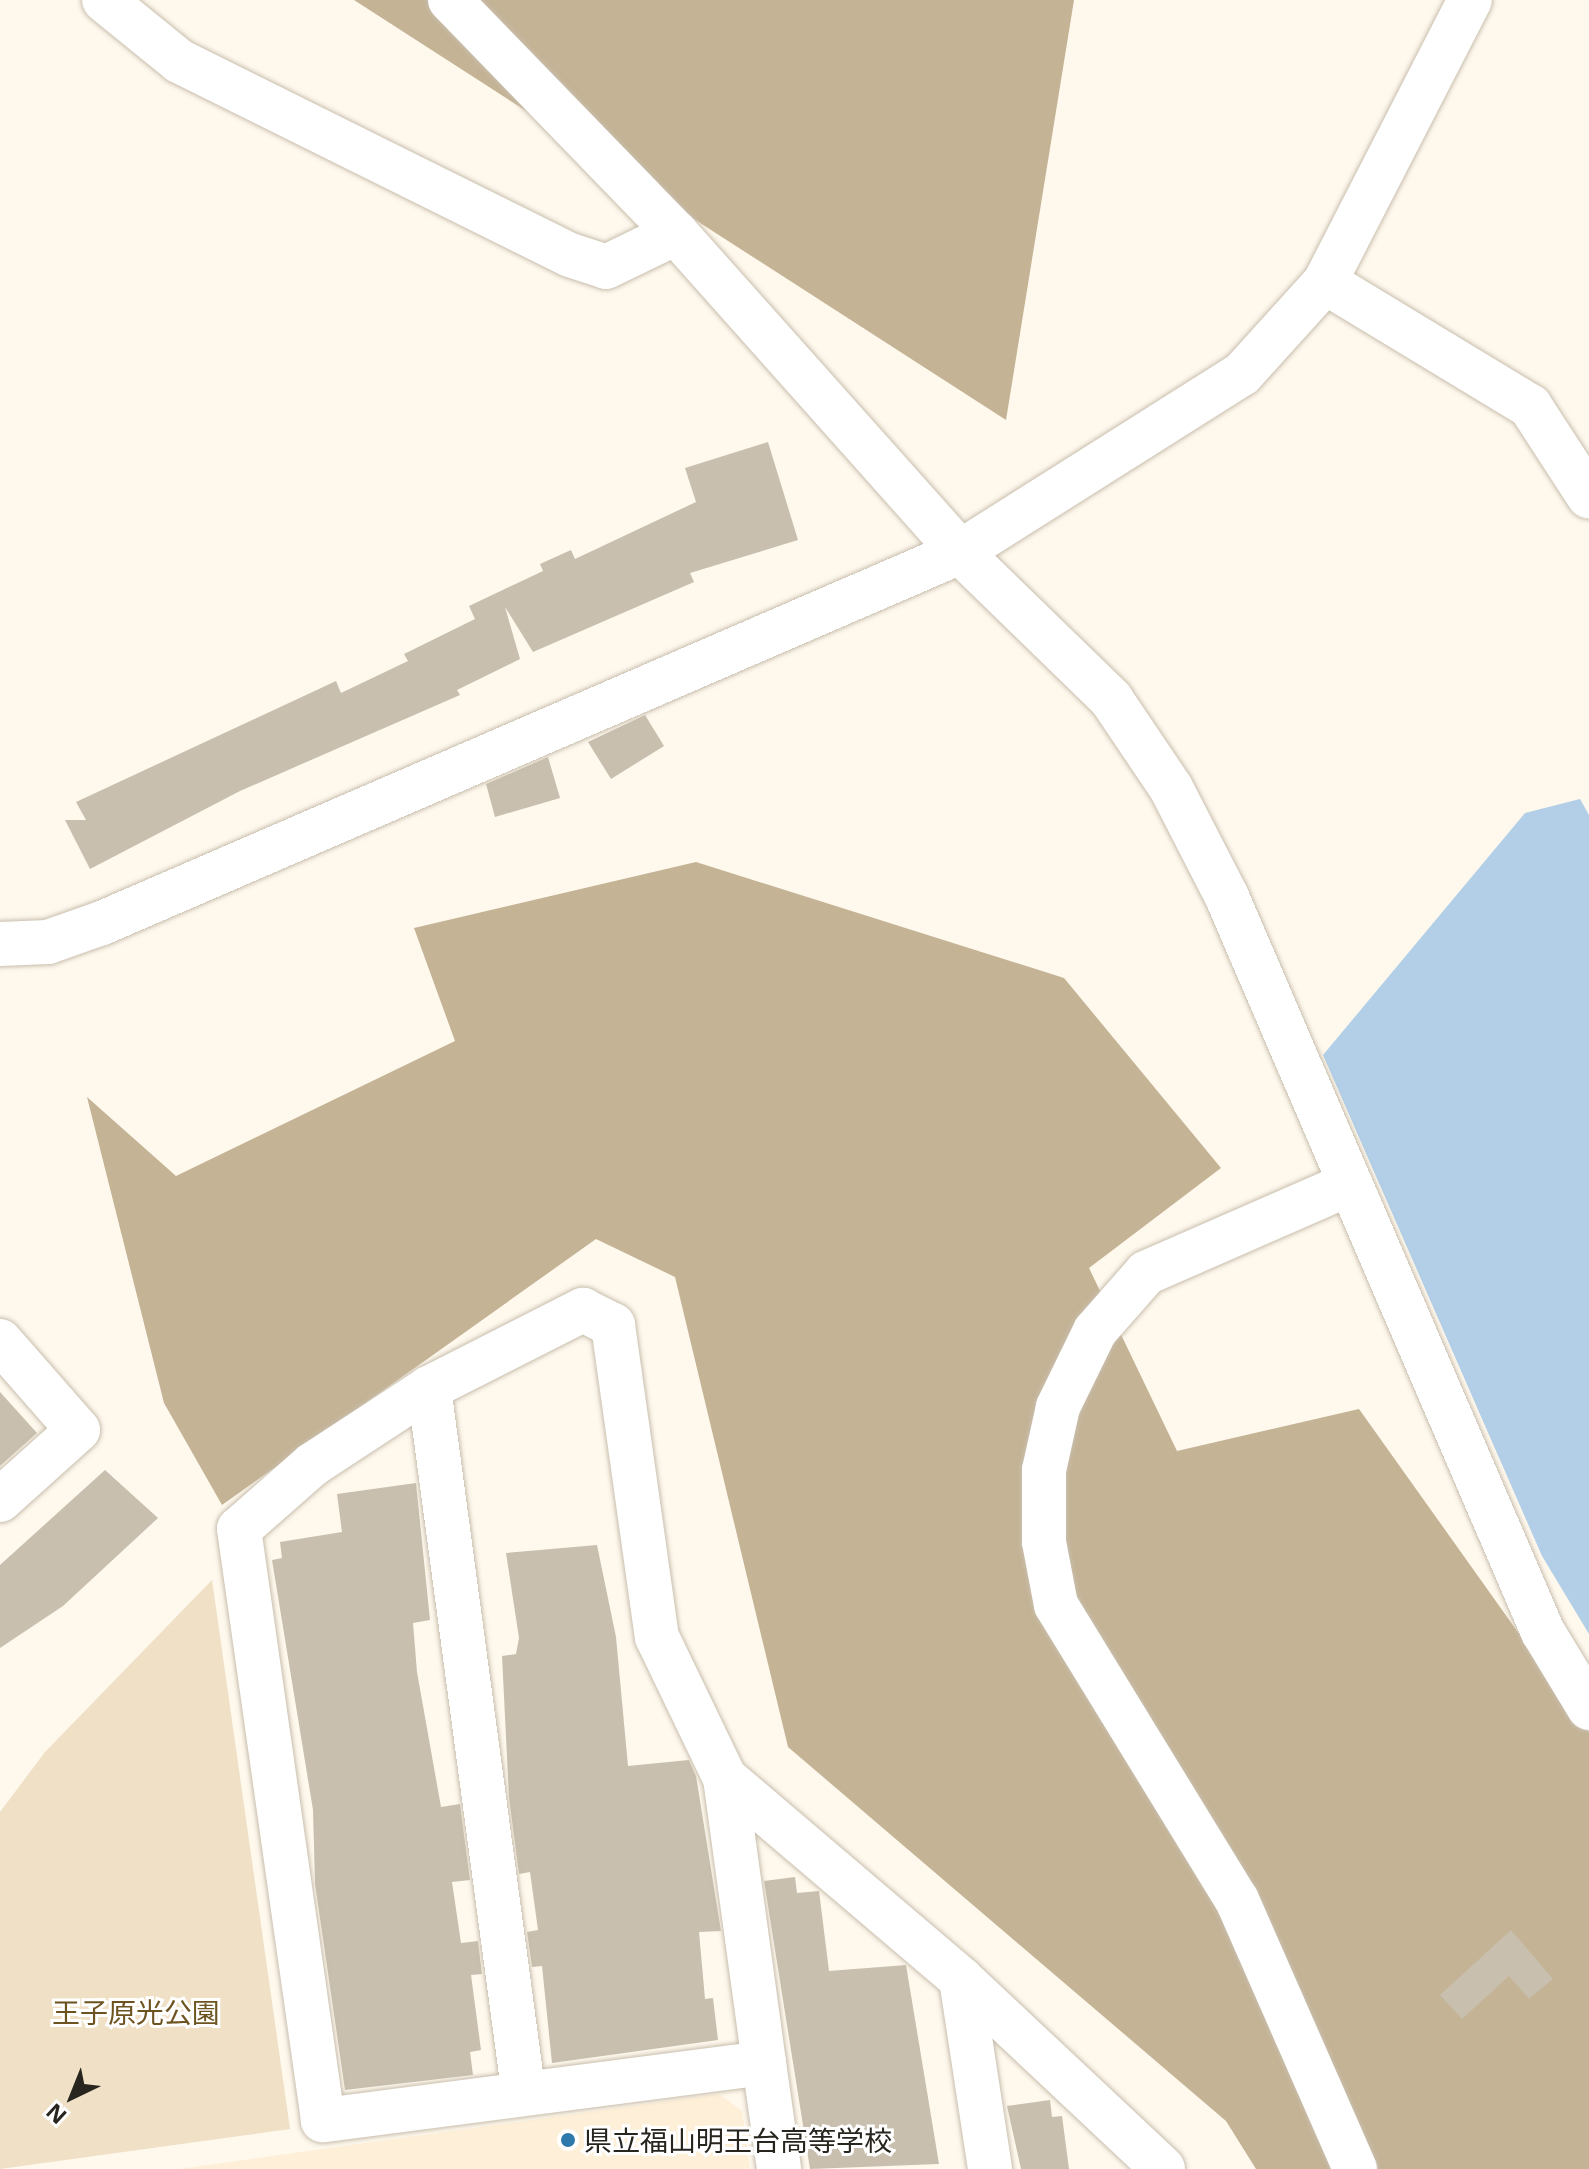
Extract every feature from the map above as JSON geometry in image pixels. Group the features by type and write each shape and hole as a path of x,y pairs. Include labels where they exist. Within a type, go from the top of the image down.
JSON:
{"street":[{"path":"104,0 179,61 570,255 606,267 676,233"},
{"path":"450,0 676,233 960,552 1111,699 1171,788 1227,897 1347,1185 1543,1632 1589,1708"},
{"path":"0,944 48,942 102,923 960,552 1242,374 1325,282 1470,0"},
{"path":"1325,282 1530,406 1589,497"},
{"path":"1347,1185 1146,1273 1095,1331 1058,1407 1044,1470 1044,1528 1056,1605 1237,1900 1355,2169"},
{"path":"764,2063 523,2089 323,2120 239,1529 313,1464 429,1388 583,1310 613,1325 657,1637 725,1778 779,2169"},
{"path":"0,1341 78,1430 0,1500"},
{"path":"429,1388 523,2089"},
{"path":"725,1778 961,1979 1163,2169"},
{"path":"961,1979 990,2169"}],"shaded area":[{"path":"354,0 1074,0 1006,420"},
{"path":"696,862 1064,978 1221,1168 1089,1268 1177,1451 1359,1409 1589,1732 1589,2169 1256,2169 1226,2121 788,1747 675,1277 596,1239 222,1505 164,1403 87,1097 176,1176 455,1041 414,928"},
{"name":"県立福山明王台高等学校","path":"719,2094 742,2111 750,2169 179,2169"}],"green space":[{"name":"王子原光公園","path":"212,1580 290,2129 0,2169 0,1812 45,1752"}],"water":[{"path":"1580,799 1589,815 1589,1634 1542,1556 1323,1055 1525,813"}],"building":[{"path":"768,442 798,540 690,573 694,582 533,652 505,607 520,659 457,690 460,695 240,791 90,869 65,820 86,820 76,802 336,681 341,693 408,661 404,654 475,619 469,606 543,571 540,564 571,550 575,559 696,502 685,468"},
{"path":"645,715 664,746 611,779 588,742"},
{"path":"548,757 560,798 495,817 486,784"},
{"path":"0,1392 37,1433 0,1466"},
{"path":"105,1470 158,1518 63,1606 0,1648 0,1565"},
{"path":"416,1483 430,1620 413,1623 417,1672 441,1807 460,1804 470,1880 452,1882 461,1943 478,1941 482,1974 471,1975 481,2050 470,2052 473,2075 345,2090 315,1884 313,1810 272,1560 282,1558 280,1542 342,1532 337,1494"},
{"path":"597,1545 616,1637 628,1766 689,1760 696,1776 721,1931 699,1932 705,1999 713,1998 718,2040 552,2063 542,1966 532,1967 527,1932 538,1930 530,1872 519,1874 509,1798 502,1656 516,1654 519,1638 506,1553"},
{"path":"795,1877 797,1893 819,1891 829,1971 906,1965 939,2164 810,2169 764,1881"},
{"path":"1511,1930 1553,1979 1529,1999 1509,1976 1462,2019 1440,1995"},
{"path":"1050,2100 1052,2117 1062,2116 1069,2169 1021,2169 1007,2106"}],"place":[{"name":"県立福山明王台高等学校","path":"568,2140"}]}
